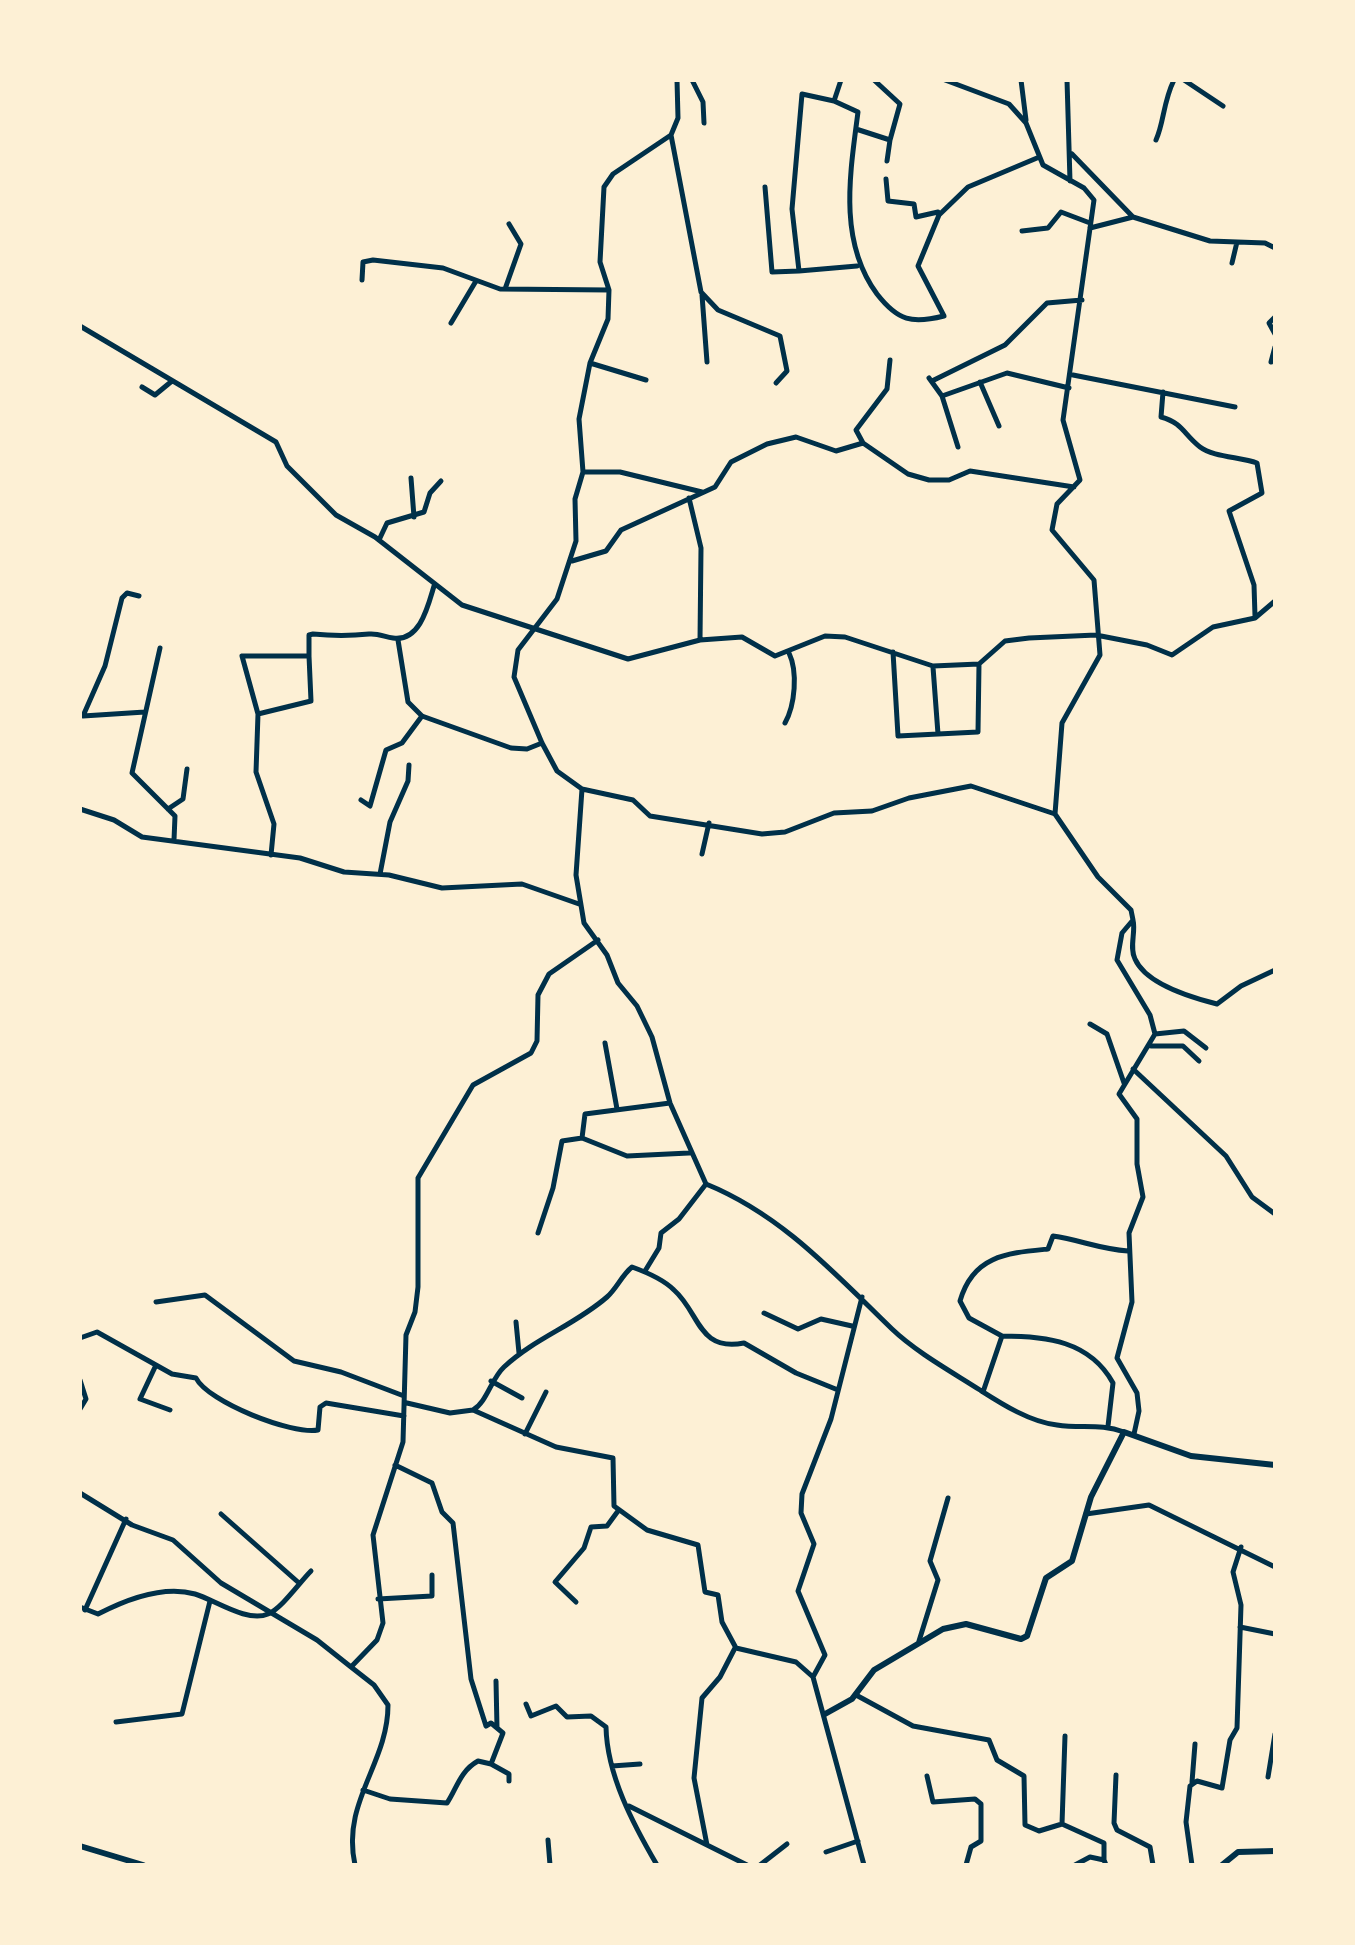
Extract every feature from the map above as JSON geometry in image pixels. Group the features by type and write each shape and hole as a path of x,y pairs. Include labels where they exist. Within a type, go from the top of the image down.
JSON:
{"street":[{"path":"677,80 678,118 671,135 701,292 708,362"},
{"path":"692,80 703,102 704,123"},
{"path":"834,101 842,80"},
{"path":"945,80 1009,104 1026,123"},
{"path":"1067,80 1070,182"},
{"path":"1156,140 1162,128 1160,113 1174,80"},
{"path":"1184,80 1223,106"},
{"path":"874,81 900,104 888,161"},
{"path":"1019,81 1026,123 1038,157 1048,170 1094,200 1064,434 1080,468 1080,480 1058,504 1052,530 1094,580 1098,592 1096,635 1100,654 1062,723 1055,814"},
{"path":"800,271 792,209 802,94 834,101 858,112 848,188 858,266 899,318 916,323 944,316 918,266 941,212 968,188 1038,157"},
{"path":"856,129 890,140"},
{"path":"671,135 613,174 604,186 600,262 609,290 608,319 590,362 578,419 582,472 575,499 576,541 557,599 518,650 514,677 557,771 582,789 632,800 650,816 762,834 784,832 834,812 872,811 908,798 972,786 1055,814 1098,877 1131,910 1132,950 1140,966 1203,1001 1217,1004 1241,986 1275,970"},
{"path":"1072,154 1132,217"},
{"path":"886,179 888,201 914,204 916,216 941,212"},
{"path":"765,187 772,272 858,266"},
{"path":"1022,231 1048,228 1061,212 1090,226 1132,217 1210,241 1275,248"},
{"path":"505,290 521,244 509,224"},
{"path":"1232,262 1237,242"},
{"path":"362,280 363,262 373,260 442,268 505,290 609,290"},
{"path":"451,323 476,280"},
{"path":"701,292 718,310 780,336 787,371 776,383"},
{"path":"958,447 942,396 931,379 1005,346 1047,303 1082,300"},
{"path":"1275,317 1269,323 1275,334"},
{"path":"80,326 276,442 287,466 336,515 380,540 462,605 534,632 628,659 700,640 742,637 775,656 824,636 845,636 933,666 979,664 1005,640 1096,635 1147,645 1172,655 1212,627 1255,618 1275,601"},
{"path":"1270,362 1275,348"},
{"path":"890,360 887,389 856,430 864,443 908,474 949,480 970,472 1074,487"},
{"path":"590,362 646,380"},
{"path":"942,396 1007,374 1069,388"},
{"path":"1073,376 1235,407"},
{"path":"142,387 155,395 172,380"},
{"path":"980,382 999,426"},
{"path":"1164,392 1162,417 1180,422 1202,448 1258,463 1262,471 1262,493 1229,511 1254,585 1255,618"},
{"path":"572,561 606,551 621,530 715,487 731,462 767,444 796,437 836,450 864,443"},
{"path":"582,472 620,472 703,492"},
{"path":"411,478 414,518"},
{"path":"380,540 387,523 424,512 430,493 441,480"},
{"path":"689,498 702,548 700,640"},
{"path":"258,714 311,701 309,635 354,638 373,633 398,640 419,626 434,586"},
{"path":"139,596 128,593 122,598 105,666 81,715 145,712"},
{"path":"398,640 408,702 422,716 511,748 528,749 542,743"},
{"path":"160,648 132,773 175,816 174,840"},
{"path":"893,652 898,736 978,732 979,664"},
{"path":"785,723 793,699 794,664 790,653"},
{"path":"271,855 274,824 256,772 258,714 242,656 309,656"},
{"path":"933,666 938,734"},
{"path":"361,800 370,806 386,750 402,743 422,716"},
{"path":"380,874 408,765"},
{"path":"168,809 183,800 187,769"},
{"path":"582,789 577,833 584,923 598,940 618,983 637,1006 652,1037 670,1103 706,1184 747,1201 837,1271 895,1332 983,1392 1029,1417 1058,1426 1108,1426 1192,1456 1275,1465"},
{"path":"80,809 114,820 142,836 300,858 344,872 380,874 442,888 522,884 580,904"},
{"path":"702,854 709,823"},
{"path":"1133,920 1122,934 1117,960 1150,1015 1156,1034 1119,1094 1139,1126 1137,1164 1143,1197 1128,1251 1132,1302 1117,1358 1136,1393 1134,1434"},
{"path":"351,1667 382,1632 373,1535 403,1442 406,1335 416,1311 417,1198 424,1162 473,1085 531,1052 537,1041 538,994 549,974 598,940"},
{"path":"1090,1024 1107,1034 1124,1083"},
{"path":"1156,1034 1184,1031 1206,1048"},
{"path":"604,1043 616,1109"},
{"path":"1150,1046 1183,1046 1199,1061"},
{"path":"1133,1070 1226,1156 1252,1197 1275,1214"},
{"path":"582,1138 585,1114 670,1103"},
{"path":"538,1233 554,1188 562,1141 582,1138 627,1156 689,1153"},
{"path":"645,1271 661,1233 679,1219 706,1184"},
{"path":"1108,1426 1113,1383 1076,1346 1036,1336 1002,1336 969,1318 960,1301 984,1262 1010,1252 1048,1249 1054,1236 1084,1241 1096,1249 1128,1251"},
{"path":"156,1302 205,1296 294,1362 341,1372 405,1400 450,1413 480,1406 491,1381 531,1344 554,1336 605,1299 627,1270 645,1271 674,1290 703,1332 716,1341 728,1346 744,1342 796,1373 838,1390"},
{"path":"814,1677 825,1655 798,1591 814,1544 802,1513 802,1494 838,1390 862,1297"},
{"path":"764,1313 798,1329 821,1319 852,1326"},
{"path":"516,1322 520,1354"},
{"path":"80,1338 97,1332 156,1365 196,1378 205,1391 278,1426 318,1430 320,1407 326,1403 404,1416"},
{"path":"983,1392 1002,1336"},
{"path":"156,1365 140,1399 170,1410"},
{"path":"80,1380 86,1400 80,1409"},
{"path":"491,1381 522,1398"},
{"path":"524,1434 546,1392"},
{"path":"472,1410 556,1447 613,1458 612,1500 618,1511 647,1530 698,1545 704,1592 718,1595 722,1622 736,1648 742,1653 796,1662 814,1677 864,1865"},
{"path":"825,1714 856,1695 874,1670 957,1625 1021,1639 1027,1636 1046,1578 1072,1561 1086,1514 1124,1432"},
{"path":"394,1465 432,1484 442,1512 452,1523 471,1679 486,1726 491,1723 503,1734 492,1764"},
{"path":"80,1492 126,1520 173,1540 210,1575 351,1667 374,1685 388,1704 386,1733 362,1790 349,1837 354,1865"},
{"path":"918,1644 938,1580 930,1567 948,1498"},
{"path":"1086,1514 1149,1505 1194,1531 1241,1547 1275,1567"},
{"path":"576,1602 556,1582 584,1548 591,1527 606,1526 618,1511"},
{"path":"221,1514 299,1583"},
{"path":"126,1520 82,1608 98,1614 160,1592 194,1594 254,1616 272,1613 311,1570"},
{"path":"1192,1782 1218,1790 1224,1785 1239,1710 1242,1606 1233,1572 1241,1547"},
{"path":"378,1599 432,1596 432,1575"},
{"path":"116,1722 182,1714 210,1601"},
{"path":"1240,1627 1275,1634"},
{"path":"707,1845 694,1778 700,1755 702,1698 720,1677 736,1648"},
{"path":"496,1681 497,1728"},
{"path":"856,1695 914,1726 989,1740 998,1760 1024,1776 1025,1825 1039,1830 1062,1824 1104,1843 1105,1862 1082,1858 1075,1865"},
{"path":"526,1704 531,1716 556,1706 569,1718 594,1717 606,1727 612,1766 657,1865"},
{"path":"1268,1777 1275,1734"},
{"path":"1062,1824 1066,1736"},
{"path":"1192,1865 1186,1822 1195,1744"},
{"path":"362,1790 390,1799 447,1804 456,1782 478,1761 509,1774 508,1780"},
{"path":"612,1766 640,1764"},
{"path":"1116,1775 1112,1809 1117,1830 1150,1847 1153,1865"},
{"path":"927,1776 934,1802 975,1798 981,1804 981,1842 971,1847 966,1865"},
{"path":"628,1806 746,1865"},
{"path":"548,1840 550,1865"},
{"path":"826,1852 858,1842"},
{"path":"760,1865 787,1844"},
{"path":"80,1846 143,1865"},
{"path":"1222,1865 1238,1852 1275,1851"},
{"path":"114,1865 118,1855"}]}
